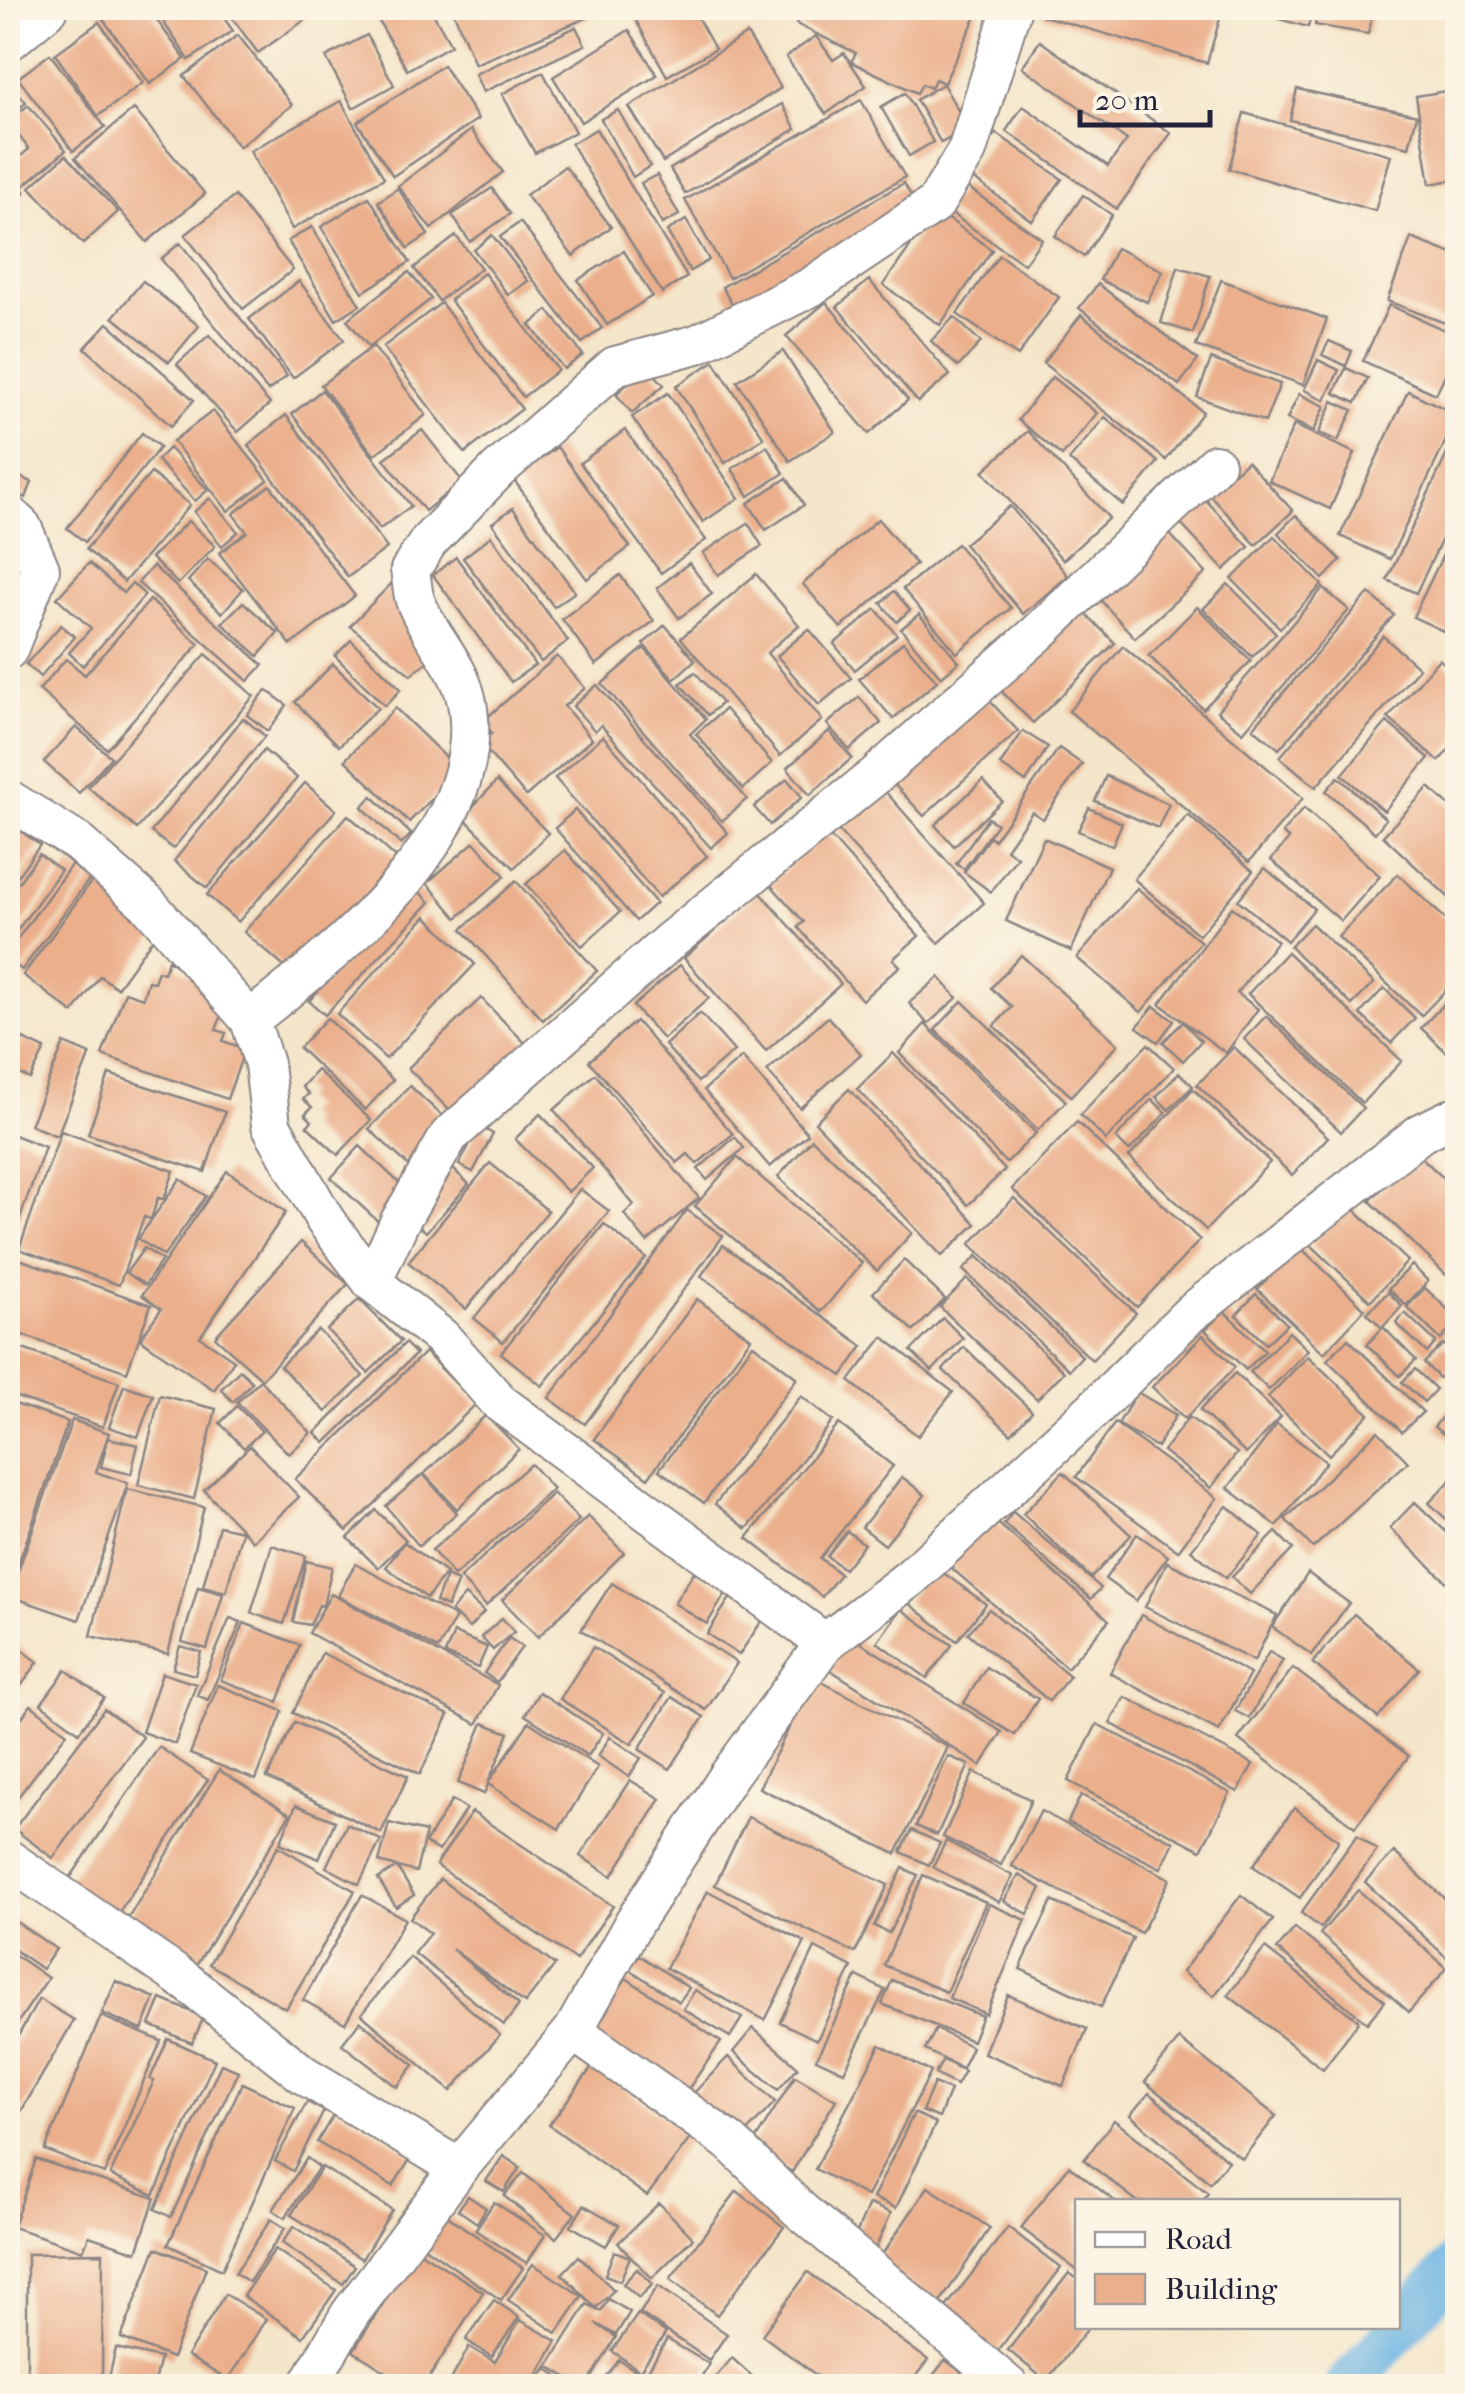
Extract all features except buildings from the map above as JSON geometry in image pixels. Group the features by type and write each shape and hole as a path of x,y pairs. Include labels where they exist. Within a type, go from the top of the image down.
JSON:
{"street":[{"path":"8,42 49,8"},
{"path":"250,1020 360,931 414,862 462,787 468,709 458,675 416,601 410,570 428,541 498,470 616,366 698,344 811,287 934,204 967,151 1012,8"},
{"path":"372,1282 400,1221 449,1136 670,941 875,776 1023,646 1215,464"},
{"path":"8,514 22,527 40,569 8,650"},
{"path":"8,799 77,842 149,904 250,1020 264,1064 271,1125 325,1220 372,1282 441,1337 500,1403 825,1643"},
{"path":"308,2386 350,2314 459,2168 573,2031 634,1922 729,1775 825,1643 910,1578 1093,1410 1190,1314 1421,1132 1458,1115"},
{"path":"8,1859 187,1982 304,2074 459,2168"},
{"path":"573,2031 730,2142 800,2210 1009,2386"}],"waterway":[{"path":"1400,2327 1458,2263"},
{"path":"1347,2386 1398,2329"}]}
